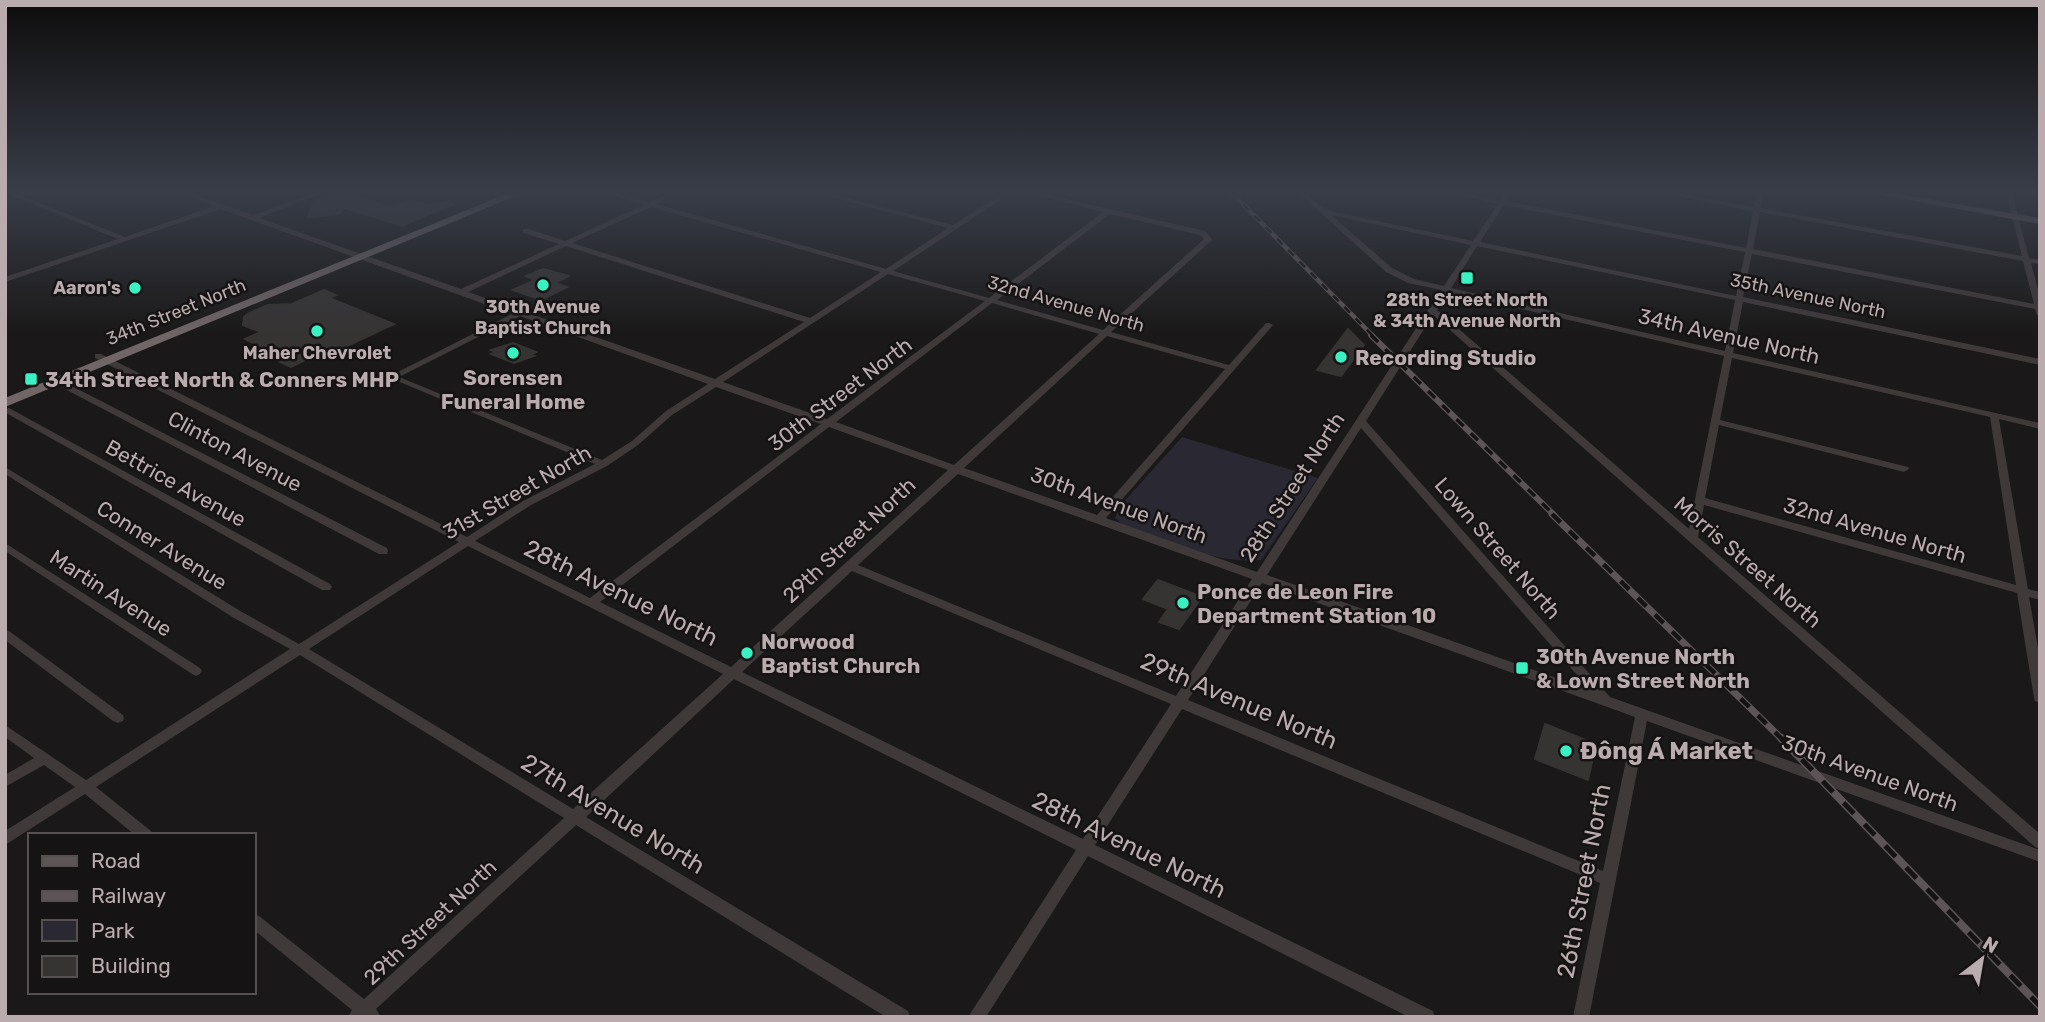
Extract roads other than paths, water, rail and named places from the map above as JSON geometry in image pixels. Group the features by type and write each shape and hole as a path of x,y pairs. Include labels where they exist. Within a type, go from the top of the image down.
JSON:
{"highway":[{"name":"34th Street North","path":"5,393 102,359 393,241"},
{"name":"34th Street North","path":"7,407 102,359"}],"street":[{"path":"5,280 119,241"},
{"name":"30th Avenue North","path":"314,241 2040,856"},
{"path":"555,241 811,321"},
{"path":"461,292 572,241"},
{"name":"32nd Avenue North","path":"780,241 1230,368"},
{"name":"31st Street North","path":"5,839 527,503 603,464 635,443 669,413 935,241"},
{"name":"30th Street North","path":"591,603 1070,241"},
{"name":"29th Street North","path":"364,1014 573,816 1206,241"},
{"name":"34th Avenue North","path":"1356,241 1389,270 1411,281 2040,426"},
{"name":"35th Avenue North","path":"1470,241 2040,362"},
{"path":"1696,241 2039,310 2021,241"},
{"path":"1692,539 1750,241"},
{"path":"1926,241 2040,262"},
{"name":"28th Street North","path":"976,1017 1476,242"},
{"path":"5,268 21,275"},
{"name":"Morris Street North","path":"1432,310 2040,843"},
{"path":"520,313 392,377 603,464"},
{"path":"1099,520 1269,325"},
{"name":"28th Avenue North","path":"102,359 1427,1017"},
{"name":"Clinton Avenue","path":"68,387 383,551"},
{"name":"Bettrice Avenue","path":"7,407 326,587"},
{"path":"1994,416 2040,698"},
{"name":"Lown Street North","path":"1360,421 1607,702"},
{"path":"1714,421 1904,468"},
{"name":"Conner Avenue","path":"5,470 226,608 299,649"},
{"name":"32nd Avenue North","path":"1699,500 2040,596"},
{"name":"Martin Avenue","path":"5,546 196,671"},
{"name":"29th Avenue North","path":"850,566 1609,880"},
{"path":"5,635 118,718"},
{"name":"27th Avenue North","path":"299,649 902,1017"},
{"name":"26th Street North","path":"1581,1017 1642,714"},
{"path":"5,730 86,787 144,833"},
{"path":"5,782 43,759"},
{"path":"256,923 364,1014"}],"railway":[{"path":"1279,241 1373,336"},
{"path":"1371,335 1554,515"},
{"path":"1552,514 1782,739"},
{"path":"1782,739 2040,1006"}],"place":[{"name":"28th Street North & 34th Avenue North","path":"1467,278"},
{"name":"30th Avenue Baptist Church","path":"543,285"},
{"name":"Aaron's","path":"135,288"},
{"name":"Maher Chevrolet","path":"317,331"},
{"name":"Sorensen Funeral Home","path":"513,353"},
{"name":"Recording Studio","path":"1341,357"},
{"name":"34th Street North & Conners MHP","path":"31,379"},
{"name":"Ponce de Leon Fire Department Station 10","path":"1183,603"},
{"name":"Norwood Baptist Church","path":"747,653"},
{"name":"30th Avenue North & Lown Street North","path":"1522,668"},
{"name":"Đông Á Market","path":"1566,751"}]}
